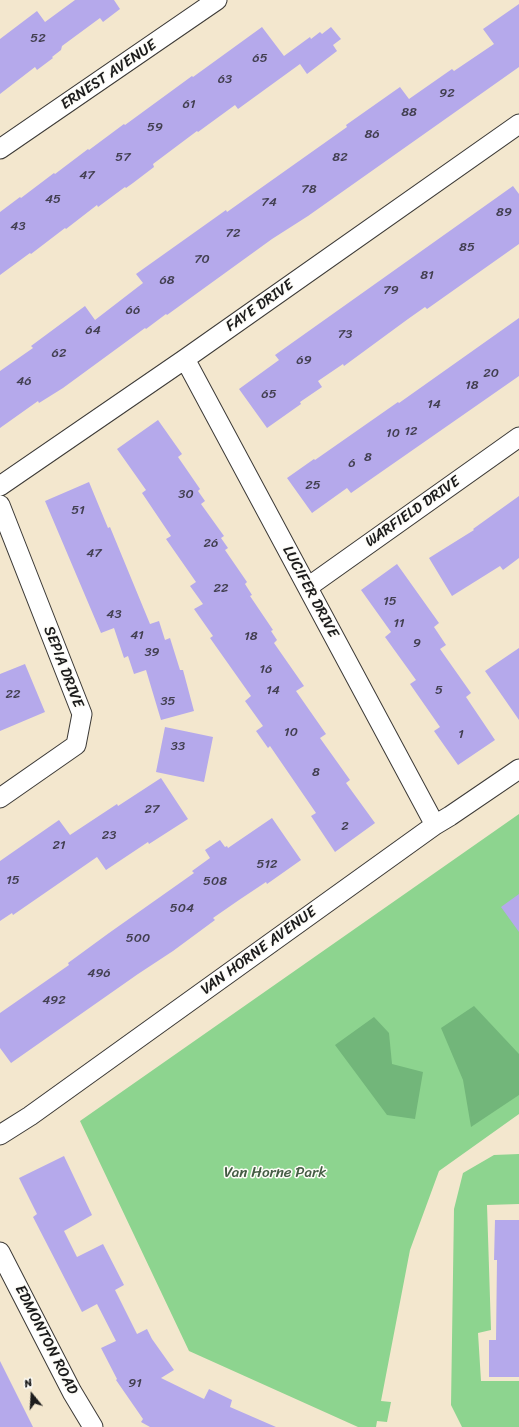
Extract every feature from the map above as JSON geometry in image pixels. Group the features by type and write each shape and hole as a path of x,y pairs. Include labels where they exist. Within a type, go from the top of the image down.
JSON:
{"street":[{"name":"ERNEST AVENUE","path":"0,149 217,0"},
{"name":"FAYE DRIVE","path":"0,486 185,360 519,124"},
{"name":"LUCIFER DRIVE","path":"185,360 435,825"},
{"name":"WARFIELD DRIVE","path":"308,587 519,437"},
{"name":"SEPIA DRIVE","path":"0,505 82,714 76,745 0,798"},
{"name":"VAN HORNE AVENUE","path":"0,1135 30,1116 435,825 519,769"},
{"name":"EDMONTON ROAD","path":"0,1252 72,1392 93,1427"}],"green space":[{"name":"Van Horne Park","path":"519,814 519,1114 439,1171 410,1250 381,1401 391,1402 387,1422 377,1421 376,1427 358,1427 189,1351 80,1121"},
{"path":"474,1006 519,1054 519,1095 471,1127 463,1080 441,1028"},
{"path":"374,1017 389,1033 392,1064 423,1072 415,1119 387,1115 335,1045"},
{"path":"519,1154 519,1204 487,1205 491,1330 478,1333 481,1381 519,1381 519,1427 462,1427 451,1405 454,1209 463,1173 494,1155"}],"building":[{"path":"75,0 114,0 120,9 103,22 100,18 62,46 61,50 52,57 53,58 37,70 35,67 0,94 0,39 37,11 45,22"},
{"path":"519,4 519,67 308,216 272,239 167,315 166,314 146,329 145,328 63,388 39,403 38,401 0,428 0,371 33,348 31,346 85,306 95,320 143,283 136,274 347,127 346,125 400,87 409,99 452,69 454,71 494,44 483,29"},
{"path":"262,27 284,56 310,37 311,39 320,32 322,34 331,27 341,39 333,45 337,51 307,74 300,64 238,109 235,105 153,164 154,167 133,183 126,188 125,187 98,207 97,205 66,229 65,228 0,275 0,212"},
{"path":"513,186 519,194 519,244 427,309 425,307 344,366 343,364 318,381 322,387 267,428 239,389 279,360 275,355"},
{"path":"519,318 519,376 351,493 347,488 312,513 287,478 398,402 399,403"},
{"path":"158,420 182,454 178,457 200,489 198,491 205,501 201,504 224,536 221,538 228,548 225,550 247,582 245,584 252,595 250,596 273,630 271,631 277,640 274,643 304,686 296,691 326,734 320,738 350,780 346,783 375,823 335,852 311,816 316,813 270,746 268,748 256,731 263,726 245,701 251,696 210,638 213,636 194,609 203,604 190,586 196,582 166,539 171,536 142,493 146,490 117,449"},
{"path":"89,482 108,528 110,527 150,624 159,621 165,640 170,638 180,670 183,670 194,711 161,720 146,670 134,674 128,656 124,658 114,628 101,633 45,501"},
{"path":"519,496 519,558 503,570 500,566 452,596 429,558 474,530 473,529"},
{"path":"397,564 439,623 434,627 446,645 440,649 471,693 466,697 495,740 458,765 434,731 440,727 410,684 416,680 385,637 391,632 361,590"},
{"path":"519,648 519,720 485,671"},
{"path":"25,664 45,712 0,731 0,674"},
{"path":"165,727 213,737 204,782 156,772"},
{"path":"161,778 188,819 149,844 148,842 106,870 97,857 13,915 12,913 0,921 0,861 59,820 70,835 117,804 118,806"},
{"path":"272,818 301,860 267,884 266,882 213,918 215,920 173,951 11,1063 0,1048 0,1013 69,965 68,963 194,873 192,871 210,858 205,850 220,840 225,847 227,846 228,848"},
{"path":"519,894 519,932 501,907"},
{"path":"64,1156 92,1215 64,1231 77,1257 103,1244 124,1285 115,1290 137,1334 147,1329 152,1339 174,1370 161,1378 204,1399 209,1389 232,1400 230,1407 276,1427 150,1427 141,1422 143,1419 116,1380 117,1379 101,1348 116,1341 97,1304 82,1312 33,1217 37,1214 19,1178"},
{"path":"495,1220 519,1220 519,1377 489,1377 489,1340 496,1340 497,1260 494,1260"},
{"path":"0,1361 33,1427 0,1427"}]}
